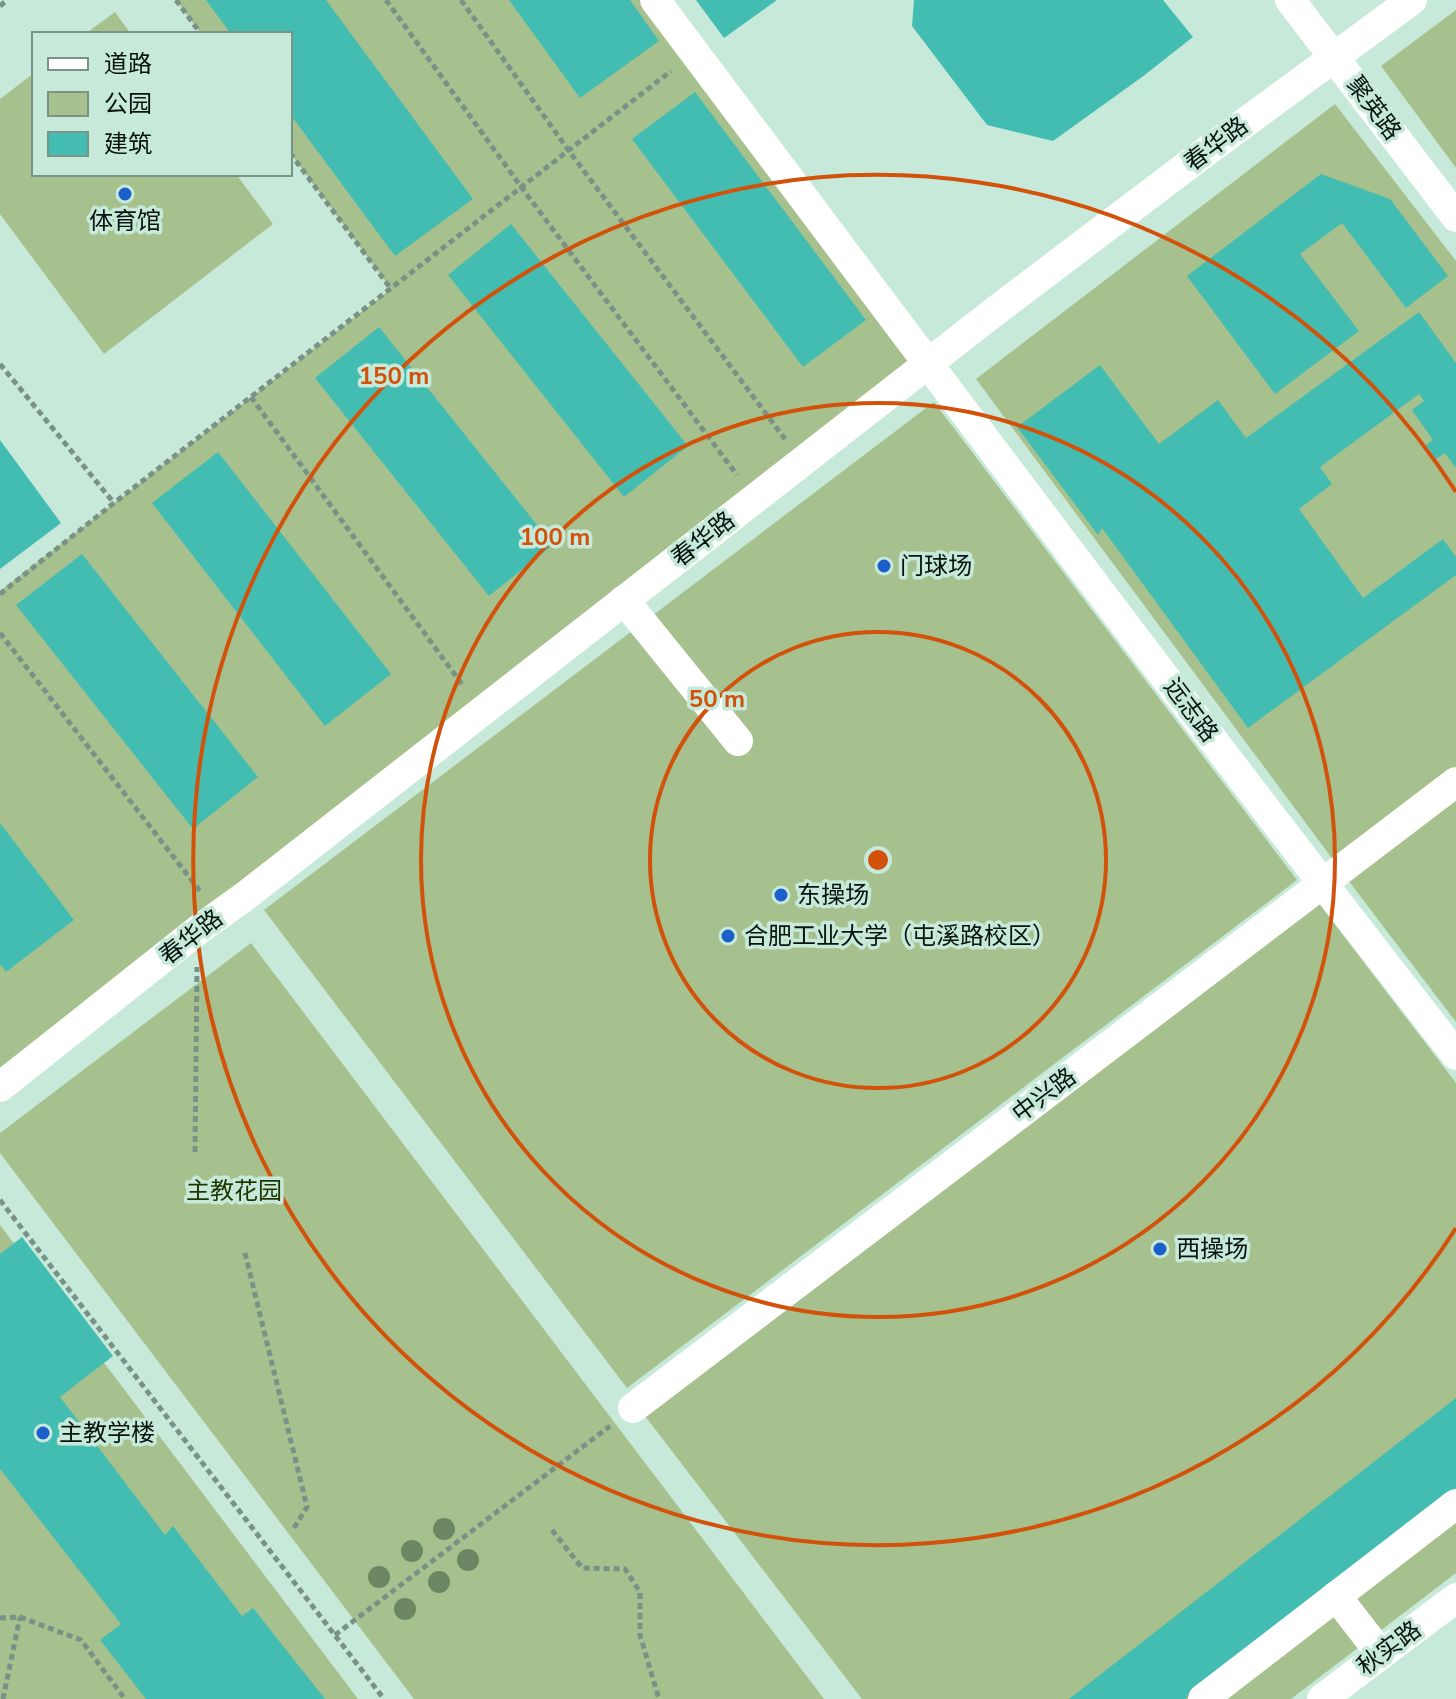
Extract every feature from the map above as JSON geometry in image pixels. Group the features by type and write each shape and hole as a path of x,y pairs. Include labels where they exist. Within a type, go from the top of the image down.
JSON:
{"street":[{"name":"远志路","path":"655,0 928,364 1456,1055"},
{"name":"聚英路","path":"1290,0 1456,217"},
{"name":"春华路","path":"0,1087 208,922 1094,236 1412,0"},
{"path":"624,600 738,741"},
{"name":"中兴路","path":"633,1408 1456,782"},
{"path":"1203,1699 1456,1504"},
{"path":"1336,1596 1381,1654"},
{"name":"秋实路","path":"1322,1699 1456,1598"}],"path":[{"path":"0,6 7,0"},
{"path":"176,0 200,32"},
{"path":"386,0 754,499"},
{"path":"461,0 569,151 802,462"},
{"path":"0,594 695,53"},
{"path":"292,156 391,289"},
{"path":"0,364 114,503"},
{"path":"251,397 481,711"},
{"path":"0,633 208,922 195,1152"},
{"path":"0,1200 384,1699"},
{"path":"245,1253 307,1507 292,1531"},
{"path":"335,1635 633,1408"},
{"path":"552,1530 582,1568 625,1569 640,1592 640,1635 659,1699"},
{"path":"3,1699 20,1617"},
{"path":"0,1618 20,1617 81,1640 125,1699"}],"green space":[{"path":"176,0 657,0 928,364 0,1088 0,591 391,289 292,156 292,32 200,32"},
{"path":"1456,10 1456,168 1381,66"},
{"path":"115,12 130,32 88,32"},
{"name":"体育馆","path":"32,75 32,176 237,176 273,224 104,354 0,214 0,99"},
{"path":"1335,104 1456,261 1456,1022 976,379"},
{"name":"东操场","path":"934,402 1297,880 627,1388 264,910"},
{"name":"西操场","path":"1317,901 1456,1083 1456,1573 1291,1699 862,1699 645,1416"},
{"name":"主教花园","path":"251,943 824,1699 414,1699 0,1153 0,1133"},
{"path":"0,1225 358,1699 0,1699"}],"building":[{"path":"206,0 326,0 473,199 395,256 292,117 292,32 230,32"},
{"path":"509,0 630,0 659,41 580,98"},
{"path":"696,0 777,0 724,38"},
{"path":"914,0 1163,0 1193,37 1053,141 987,125 912,26"},
{"path":"695,92 866,320 803,367 632,139"},
{"path":"1321,174 1390,199 1448,276 1406,308 1342,223 1300,254 1359,331 1275,394 1187,276"},
{"path":"511,224 688,446 624,497 448,275"},
{"path":"1419,312 1456,363 1456,468 1445,453 1436,459 1426,445 1433,440 1412,410 1424,401 1419,394 1320,467 1332,484 1299,509 1363,598 1443,539 1456,557 1456,575 1248,728 1102,528 1098,535 1017,427 1100,365 1159,444 1218,400 1246,438"},
{"path":"379,327 553,545 489,596 315,378"},
{"path":"0,440 61,523 0,569"},
{"path":"218,452 391,674 325,726 152,503"},
{"path":"82,554 258,777 193,829 16,605"},
{"path":"0,823 74,920 6,972 0,964"},
{"name":"主教学楼","path":"22,1237 113,1356 60,1397 165,1535 173,1526 242,1616 253,1608 325,1699 146,1699 100,1640 121,1624 0,1469 0,1254"},
{"path":"1456,1398 1456,1488 1185,1699 1069,1699"}],"place":[{"name":"体育馆","path":"125,194"},
{"name":"门球场","path":"884,566"},
{"name":"东操场","path":"781,895"},
{"name":"合肥工业大学（屯溪路校区）","path":"728,936"},
{"name":"西操场","path":"1160,1249"},
{"name":"主教学楼","path":"43,1433"}]}
